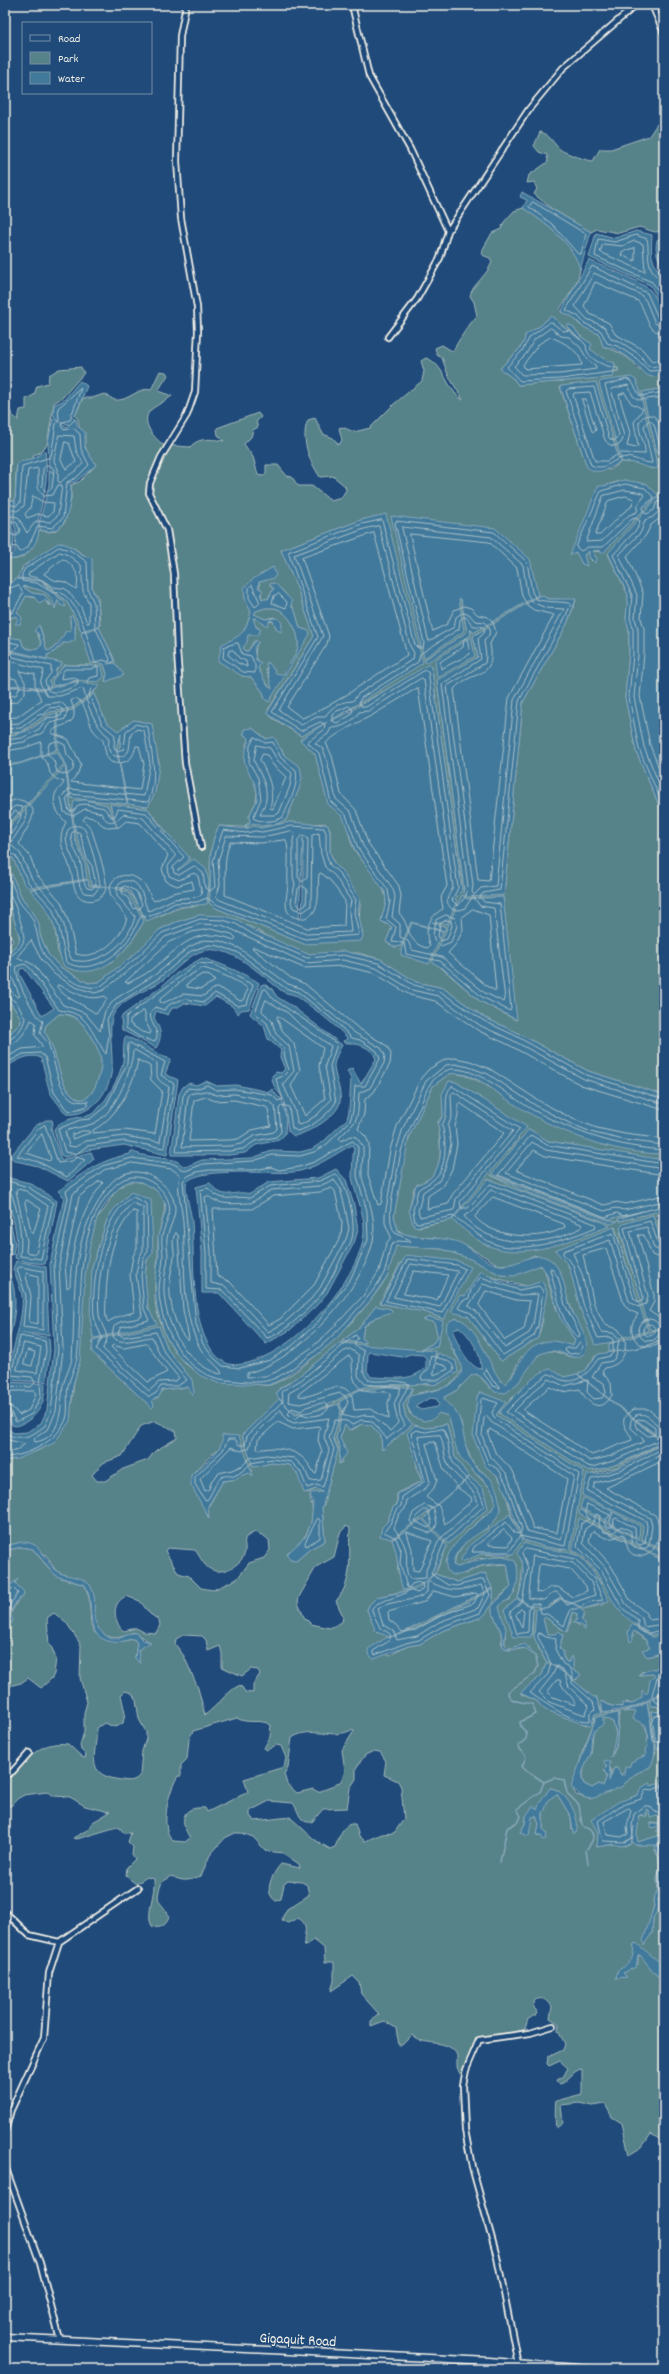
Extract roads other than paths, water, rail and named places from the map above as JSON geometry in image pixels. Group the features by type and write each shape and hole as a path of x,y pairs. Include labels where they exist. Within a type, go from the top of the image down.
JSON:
{"main road":[{"name":"Gigaquit Road","path":"5,2337 418,2358 518,2366 588,2369"}],"street":[{"path":"186,5 180,36 177,160 183,231 197,307 198,331 195,392 190,410 161,457 149,489 150,499 166,526 169,537 174,574 176,643 186,770 201,847"},
{"path":"352,5 370,76 410,149 448,231"},
{"path":"388,337 409,311 427,282 440,258 448,231 509,137 545,87 563,68 636,5"},
{"path":"652,5 664,33"},
{"path":"5,1776 13,1771 29,1753"},
{"path":"5,2131 11,2110 44,2038 49,1972 59,1942 138,1888"},
{"path":"5,1912 29,1935 59,1942"},
{"path":"518,2366 497,2257 472,2167 462,2109 463,2085 466,2070 479,2040 530,2033 553,2026"},
{"path":"5,2166 40,2263 60,2340"}],"water":[{"path":"522,192 591,232 580,270 577,260 565,242 549,227 523,208 527,200 520,197"},
{"path":"636,231 652,235 652,258 656,267 664,277 662,304 650,285 589,257 596,233 615,238"},
{"path":"664,236 664,270 660,263 656,244 657,240"},
{"path":"589,260 638,282 650,290 656,298 660,308 664,330 664,373 653,377 649,376 637,364 622,353 614,348 603,346 599,334 583,327 573,317 561,312"},
{"path":"551,316 580,340 566,324 573,326 580,336 592,344 590,349 604,359 615,363 613,377 518,385 514,379 500,369 519,349 525,335 540,326"},
{"path":"631,377 636,380 639,388 658,468 654,469 622,462 599,383 601,381"},
{"path":"80,381 87,386 75,416 71,412 70,414 75,419 69,425 56,419 53,414 54,405 64,400"},
{"path":"596,382 620,463 600,471 592,470 587,467 560,386"},
{"path":"664,388 664,467 661,468 642,392"},
{"path":"53,418 67,427 76,419 77,426 85,432 85,448 96,465 74,483 67,482 71,485 69,510 62,524 57,529 50,531 41,530 39,524 49,485 49,471 54,473 49,469 48,442"},
{"path":"45,450 46,479 38,521 39,530 36,542 25,555 19,558 8,559 15,551 16,531 14,524 18,462 33,459"},
{"path":"624,480 647,484 658,495 602,554 600,550 592,551 597,559 595,563 589,557 589,551 584,555 587,566 582,564 576,552 570,555 598,486"},
{"path":"658,497 664,497 664,829 661,829 663,815 636,751 625,697 629,653 629,629 626,619 628,595 608,553"},
{"path":"5,499 15,501 12,527 14,532 13,550 5,561"},
{"path":"386,514 423,663 330,721 346,714 429,664 432,670 462,890 455,899 457,901 447,924 432,922 446,927 444,931 411,922 401,946 395,947 386,942 392,927 381,921 386,902 385,892 355,850 343,817 328,804 315,754 300,740 327,722 301,736 267,713 314,636 298,590 281,550 361,520"},
{"path":"391,516 495,528 530,559 538,595 473,633 471,629 471,635 426,663 424,660 467,632 461,599 459,599 464,631 424,658"},
{"path":"58,543 63,543 83,555 92,558 92,589 98,602 99,626 81,631 67,602 43,580 18,578 19,574 28,564"},
{"path":"273,567 276,575 274,578 259,582 258,588 263,590 260,595 262,599 268,599 274,588 269,584 275,583 292,601 291,606 295,611 300,628 309,631 310,634 269,702 265,699 263,692 251,677 242,676 218,661 222,644 238,636 244,630 251,612 245,599 244,588 253,579","holes":["265,608 276,608 284,613 292,622 298,639 296,653 284,674 277,674 269,663 266,663 272,689 267,685 258,668 261,663 256,660 254,648 258,642 256,640 248,651 245,651 243,648 247,642 248,635 257,635 261,630 256,627 253,618 267,626 270,620 273,621 277,630 281,632 282,623 278,618 265,619 254,614 256,611"]},
{"path":"16,579 40,581 64,602 66,607 60,605 58,600 55,609 48,594 40,590 24,586 23,587 32,593 45,595 52,606 45,600 39,603 34,597 26,596 17,612 22,618 20,624 15,624 18,620 17,616 5,619 5,586 10,585"},
{"path":"541,595 548,599 576,599 567,624 523,702 504,895 467,897 463,893 464,889 437,680 478,657 473,636"},
{"path":"72,615 75,623 75,640 69,643 62,643 54,652 47,655 47,659 5,649 5,638 7,637 21,639 23,646 30,649 35,649 42,645 38,633 34,631 39,625 47,651 53,649 58,644 65,632 71,630 70,617"},
{"path":"99,627 115,661 107,664 115,663 124,675 105,682 107,674 104,664 91,663 81,633"},
{"path":"471,637 475,656 437,678 435,660"},
{"path":"5,651 63,663 56,669 55,675 49,681 51,686 43,689 24,685 5,686"},
{"path":"64,665 102,666 104,677 98,682 77,680 53,686 52,681"},
{"path":"75,682 99,685 99,687 72,708 50,712 21,732 5,733 5,687 23,687 42,690"},
{"path":"94,694 106,722 118,731 134,720 152,724 159,766 155,793 148,807 128,804 117,749 120,747 121,734 116,748 127,804 71,798 66,766 58,750 58,713 73,710"},
{"path":"57,713 56,750 20,763 5,765 5,736 19,734 30,730 50,715"},
{"path":"252,728 266,739 274,737 284,755 300,767 302,778 286,820 276,824 261,826 254,823 244,827 250,822 250,815 257,799 257,789 244,761 249,738 244,735 244,729"},
{"path":"57,752 64,764 12,820 5,833 5,766 12,766"},
{"path":"65,766 75,839 85,864 87,879 29,888 24,884 13,858 5,852 5,839 10,826"},
{"path":"85,800 107,805 117,827 110,804 148,809 158,823 189,857 189,860 177,871 194,859 206,869 209,882 207,904 177,907 147,921 130,891 123,888 92,885 88,866 76,834 73,817 74,801"},
{"path":"290,822 328,825 330,833 330,852 334,863 342,871 360,899 358,911 363,936 361,941 304,944 216,908 209,903 212,845 219,826 245,829 254,826 261,828","holes":["303,838 303,897 301,919 299,919"]},
{"path":"5,860 22,898 34,914 39,924 40,935 48,954 60,967 88,983 99,982 134,955 159,930 176,922 199,915 224,916 238,920 255,931 308,954 343,951 380,959 416,982 443,988 485,1018 516,1032 588,1071 664,1095 664,1154 652,1154 614,1148 578,1137 531,1114 482,1082 466,1075 458,1074 449,1074 433,1086 409,1137 394,1216 398,1231 411,1236 461,1243 494,1264 507,1265 533,1257 546,1257 552,1261 560,1271 572,1311 585,1337 585,1353 576,1357 552,1351 538,1355 519,1382 506,1393 495,1392 481,1377 476,1374 471,1376 457,1390 444,1397 461,1423 467,1451 473,1464 490,1478 494,1485 501,1510 490,1526 461,1547 454,1558 453,1565 458,1567 471,1562 494,1557 509,1558 515,1561 518,1574 517,1585 511,1598 499,1607 506,1629 504,1643 509,1649 525,1644 535,1656 524,1648 509,1650 503,1647 501,1632 492,1611 492,1606 511,1587 507,1564 484,1565 459,1575 450,1574 447,1570 446,1562 454,1546 469,1530 491,1511 495,1503 494,1495 484,1481 463,1461 459,1455 455,1446 448,1416 439,1413 433,1419 424,1421 413,1417 407,1406 410,1396 443,1388 455,1382 460,1375 461,1367 447,1333 447,1323 453,1319 461,1320 469,1326 482,1345 498,1377 504,1384 510,1379 525,1353 531,1348 549,1341 573,1345 575,1340 560,1318 547,1274 541,1265 514,1276 501,1275 470,1259 442,1249 396,1246 388,1275 370,1301 337,1338 317,1355 280,1380 268,1385 218,1383 201,1376 180,1358 166,1337 157,1309 155,1281 159,1256 158,1236 166,1209 165,1202 156,1190 141,1182 130,1181 122,1185 110,1197 97,1218 90,1245 85,1276 80,1361 73,1385 70,1421 54,1443 18,1459 5,1460 5,1427 14,1433 27,1432 41,1423 47,1410 54,1349 50,1264 64,1197 58,1191 75,1178 92,1168 109,1160 130,1154 131,1151 146,1156 174,1160 185,1167 202,1160 252,1158 272,1151 300,1152 312,1149 324,1141 347,1119 351,1079 347,1071 352,1068 361,1084 376,1059 371,1051 363,1046 353,1043 344,1043 343,1041 348,1039 324,1016 293,994 282,991 240,959 228,953 217,950 205,950 184,961 169,976 128,999 117,1009 113,1015 111,1026 112,1068 107,1086 98,1101 91,1107 75,1114 66,1114 50,1093 41,1058 36,1056 27,1057 5,1068 5,1038 21,1023 21,1018 5,995 5,955 18,944 20,939 5,889","holes":["24,968 54,1008 42,1016 19,973 20,969","59,1014 71,1016 80,1021 96,1045 101,1059 100,1074 91,1094 86,1098 81,1099 75,1097 64,1084 49,1039 44,1032 46,1025","352,1145 354,1148 352,1177 362,1212 364,1229 361,1248 354,1265 332,1299 303,1330 287,1343 270,1354 251,1362 235,1365 227,1364 212,1351 204,1336 199,1318 194,1277 192,1222 186,1192 186,1183 193,1178 206,1174 300,1171 320,1163","459,1327 471,1340 480,1358 481,1369 476,1368 464,1354 453,1331","431,1398 437,1399 439,1405 437,1407 421,1410 416,1407 417,1404"]},
{"path":"88,880 89,886 115,888 128,893 144,921 130,943 112,962 101,968 90,971 77,971 64,966 60,957 55,929 51,917 30,890"},
{"path":"462,895 467,899 503,897 517,1020 480,1001 444,969 432,962"},
{"path":"412,923 443,932 429,964 401,955 401,950"},
{"path":"202,958 232,969 259,983 249,1009 241,1010 238,1014 232,1006 216,997 205,1006 185,1003 176,1008 172,1008 168,1015 156,1011 154,1018 160,1030 160,1040 156,1048 122,1030 121,1018 123,1015 161,987 178,972"},
{"path":"264,984 272,989 277,997 292,1006 342,1045 334,1065 340,1092 340,1102 338,1108 321,1124 307,1132 294,1136 288,1131 284,1100 274,1086 272,1080 272,1076 276,1072 281,1073 285,1069 280,1057 281,1050 268,1039 264,1026 250,1014 261,985"},
{"path":"125,1037 137,1041 171,1059 165,1074 178,1080 167,1155 124,1145 88,1150 65,1157 61,1155 54,1129 65,1121 87,1116 99,1108 110,1093 119,1075 123,1061"},
{"path":"206,1081 217,1086 236,1085 269,1092 272,1089 278,1097 282,1099 286,1118 285,1134 279,1140 256,1145 245,1153 230,1155 171,1155 179,1094 183,1087 188,1083 196,1085"},
{"path":"449,1081 456,1082 527,1127 451,1220 414,1227 409,1210 416,1185 431,1177 436,1170 440,1157 441,1144 438,1125 443,1115 442,1094"},
{"path":"46,1120 52,1120 53,1124 51,1128 61,1160 91,1152 94,1159 68,1181 38,1166 16,1161 10,1157 35,1126"},
{"path":"529,1129 548,1141 664,1160 664,1210 620,1221 618,1219 643,1211 609,1219 492,1174"},
{"path":"336,1169 346,1180 354,1205 358,1230 354,1243 327,1293 317,1305 290,1330 266,1344 219,1293 202,1293 202,1252 196,1187 210,1183 215,1189 225,1194 250,1194 269,1182 318,1178"},
{"path":"490,1175 608,1220 618,1221 611,1224 522,1190"},
{"path":"5,1177 30,1183 57,1201 45,1264 27,1262 15,1258 17,1248 15,1227"},
{"path":"488,1179 610,1226 549,1247 533,1250 501,1250 487,1245 452,1220"},
{"path":"131,1192 151,1200 153,1253 147,1260 145,1275 148,1308 157,1324 95,1338 93,1337 90,1317 92,1267 107,1220 114,1209"},
{"path":"5,1197 15,1243 13,1255 5,1253"},
{"path":"653,1215 664,1250 664,1326 652,1330 649,1328 620,1228 623,1224"},
{"path":"614,1227 648,1331 620,1338 618,1341 595,1345 580,1308 569,1266 555,1250"},
{"path":"406,1255 458,1261 471,1267 444,1319 425,1312 380,1303"},
{"path":"16,1261 46,1267 49,1335 22,1333 49,1338 50,1351 46,1382 6,1380 19,1325 22,1303 22,1295 13,1269"},
{"path":"5,1267 10,1276 13,1287 15,1309 11,1331 5,1351"},
{"path":"480,1271 501,1281 519,1286 528,1286 542,1281 547,1292 538,1338 501,1361 468,1316 451,1312 460,1295 465,1296"},
{"path":"376,1306 391,1309 392,1312 376,1317 364,1326 362,1338 366,1343 342,1341 358,1329"},
{"path":"429,1317 443,1321 437,1347 421,1349 432,1344 438,1337 434,1322 423,1320"},
{"path":"159,1326 168,1350 192,1380 194,1393 192,1395 188,1387 162,1390 159,1397 152,1400 154,1406 152,1408 92,1352 93,1341 98,1339"},
{"path":"664,1328 664,1339 629,1350 615,1352 609,1351 609,1344"},
{"path":"664,1341 663,1442 655,1434 578,1374 586,1370 598,1354 640,1348"},
{"path":"340,1343 435,1351 435,1362 438,1353 456,1361 458,1372 440,1383 433,1385 429,1383 367,1386 352,1392 320,1409 303,1413 291,1410 277,1396 277,1391 298,1377","holes":["370,1352 402,1357 410,1354 423,1355 426,1358 426,1367 414,1375 400,1378 371,1377 367,1371 368,1353"]},
{"path":"551,1369 564,1377 577,1374 662,1442 614,1465 595,1470 586,1470 500,1414 500,1411 531,1380 544,1371"},
{"path":"6,1382 45,1384 43,1402 38,1411 34,1416 18,1426 12,1425 5,1409"},
{"path":"394,1386 413,1388 403,1405 406,1418 413,1424 382,1450 381,1436 371,1425 362,1424 349,1430 345,1425 340,1438 347,1453 339,1464 340,1447 336,1438 343,1411 339,1402 359,1390"},
{"path":"480,1392 506,1402 496,1415 584,1472 570,1550 546,1547 523,1540 499,1477 485,1466 473,1436 477,1397"},
{"path":"279,1399 295,1415 338,1404 341,1411 333,1438 338,1450 322,1508 325,1541 310,1549 296,1561 290,1560 287,1554 306,1536 311,1523 313,1504 310,1493 323,1492 316,1489 304,1493 297,1473 290,1465 272,1463 253,1467 242,1435"},
{"path":"447,1424 455,1457 469,1477 422,1517 391,1539 380,1536 382,1527 387,1522 393,1507 397,1505 398,1492 402,1492 422,1481 407,1433 415,1425 425,1428"},
{"path":"222,1435 239,1436 253,1476 249,1473 240,1476 237,1479 223,1481 208,1506 209,1518 191,1485 191,1475 216,1452 222,1441"},
{"path":"664,1443 664,1551 642,1539 643,1525 582,1495 587,1474 606,1472 627,1464"},
{"path":"470,1477 483,1488 488,1508 448,1544 424,1519 431,1510"},
{"path":"583,1498 612,1511 609,1522 580,1508"},
{"path":"581,1510 664,1553 664,1559 579,1514 579,1511"},
{"path":"613,1512 640,1526 639,1539 610,1523"},
{"path":"510,1514 522,1541 513,1554 481,1554 462,1562 460,1560 471,1544"},
{"path":"579,1518 664,1561 664,1632 652,1635 626,1617 614,1604 593,1567 580,1554 572,1551"},
{"path":"422,1519 447,1546 436,1569 427,1580 413,1588 403,1590 396,1552 392,1540"},
{"path":"22,1542 29,1543 39,1548 51,1566 59,1573 80,1578 89,1584 92,1589 95,1602 95,1621 97,1627 102,1632 114,1639 136,1633 143,1640 151,1642 138,1650 140,1664 135,1658 137,1643 134,1639 112,1642 102,1639 96,1634 91,1619 90,1601 85,1585 56,1576 33,1549 21,1547 5,1551 5,1546"},
{"path":"524,1543 570,1553 581,1558 586,1562 595,1575 609,1601 583,1609 560,1597 546,1608 529,1605 518,1598 523,1580 523,1569 517,1553"},
{"path":"485,1573 492,1588 402,1633 390,1637 376,1632 367,1610 369,1605 377,1597 417,1589 435,1574 457,1582"},
{"path":"18,1579 15,1583 24,1592 23,1597 16,1601 12,1609 10,1615 13,1619 12,1623 5,1623 5,1589"},
{"path":"493,1589 491,1604 482,1617 442,1631 420,1644 408,1646 374,1659 370,1656 368,1649 386,1638 402,1634 426,1624"},
{"path":"517,1599 533,1608 531,1637 514,1637 504,1610"},
{"path":"561,1599 565,1602 574,1604 585,1613 581,1620 585,1623 585,1630 581,1625 573,1622 577,1620 577,1614 573,1612 567,1632 545,1617 543,1619 547,1634 555,1634 559,1631 563,1635 559,1648 563,1651 563,1657 566,1662 569,1662 570,1657 573,1658 573,1670 581,1675 575,1680 549,1662 546,1662 534,1637 536,1609 551,1607"},
{"path":"632,1624 652,1637 664,1634 664,1652 647,1657 642,1650 650,1648 645,1639 634,1631 632,1634 633,1640 630,1642 628,1632"},
{"path":"664,1656 664,1691 634,1707 603,1713 601,1701 611,1706 622,1707 622,1703 632,1704 642,1697 642,1690 646,1694 648,1692 650,1680 655,1676 653,1674 638,1675 649,1669 655,1670"},
{"path":"546,1664 556,1668 593,1697 596,1697 602,1714 595,1714 591,1725 577,1722 544,1709 537,1701 520,1693 542,1675"},
{"path":"664,1693 664,1747 657,1749 651,1711 659,1712 660,1709 657,1706 650,1706 650,1700"},
{"path":"647,1701 655,1743 655,1752 650,1767 635,1774 621,1787 590,1799 581,1796 571,1787 596,1717 619,1713 617,1740 611,1757 616,1734 613,1722 603,1717 603,1725 596,1729 593,1733 591,1740 591,1752 584,1767 582,1776 584,1784 592,1788 599,1784 603,1786 607,1776 604,1770 607,1767 604,1762 605,1760 610,1762 609,1781 614,1768 617,1768 621,1775 624,1775 625,1767 630,1766 631,1762 646,1755 645,1749 648,1746 647,1740 649,1739 646,1725 633,1719 636,1711 623,1712 643,1705"},
{"path":"649,1783 651,1786 660,1783 664,1798 662,1814 664,1845 635,1845 632,1842 634,1826 631,1844 621,1846 613,1844 597,1847 598,1832 591,1820 618,1802 638,1795 641,1788","holes":["646,1809 649,1810 650,1818 657,1816 660,1818 659,1824 650,1824 652,1828 662,1825 656,1831 661,1832 661,1835 638,1842 638,1816 642,1814 646,1817"]},
{"path":"550,1788 562,1793 567,1799 575,1813 577,1820 576,1833 573,1833 571,1817 557,1794 548,1800 543,1812 543,1829 547,1833 546,1839 543,1840 541,1835 537,1835 539,1824 536,1816 532,1817 529,1836 520,1833 525,1824 526,1816 533,1806 537,1810 539,1804"},
{"path":"655,1846 664,1846 664,1898 658,1899 659,1908 653,1918 652,1933 644,1945 643,1941 654,1906 653,1900 658,1891 657,1878 660,1869 659,1858"},
{"path":"636,1943 662,1964 662,1970 657,1976 640,1955 638,1956 636,1967 623,1973 627,1977 616,1978 618,1970 631,1960 634,1944"}],"waterway":[{"path":"500,1862 507,1828 519,1821 521,1816 517,1809 540,1792 544,1782 524,1769 522,1766 526,1757 518,1746 526,1739 527,1733 521,1727 520,1722 536,1714 532,1704 513,1700 510,1698 508,1692 535,1673 538,1666 535,1656"},
{"path":"544,1782 554,1778 564,1780 567,1793 579,1805 582,1825 590,1830 593,1835 592,1841 586,1850 588,1864"}]}
